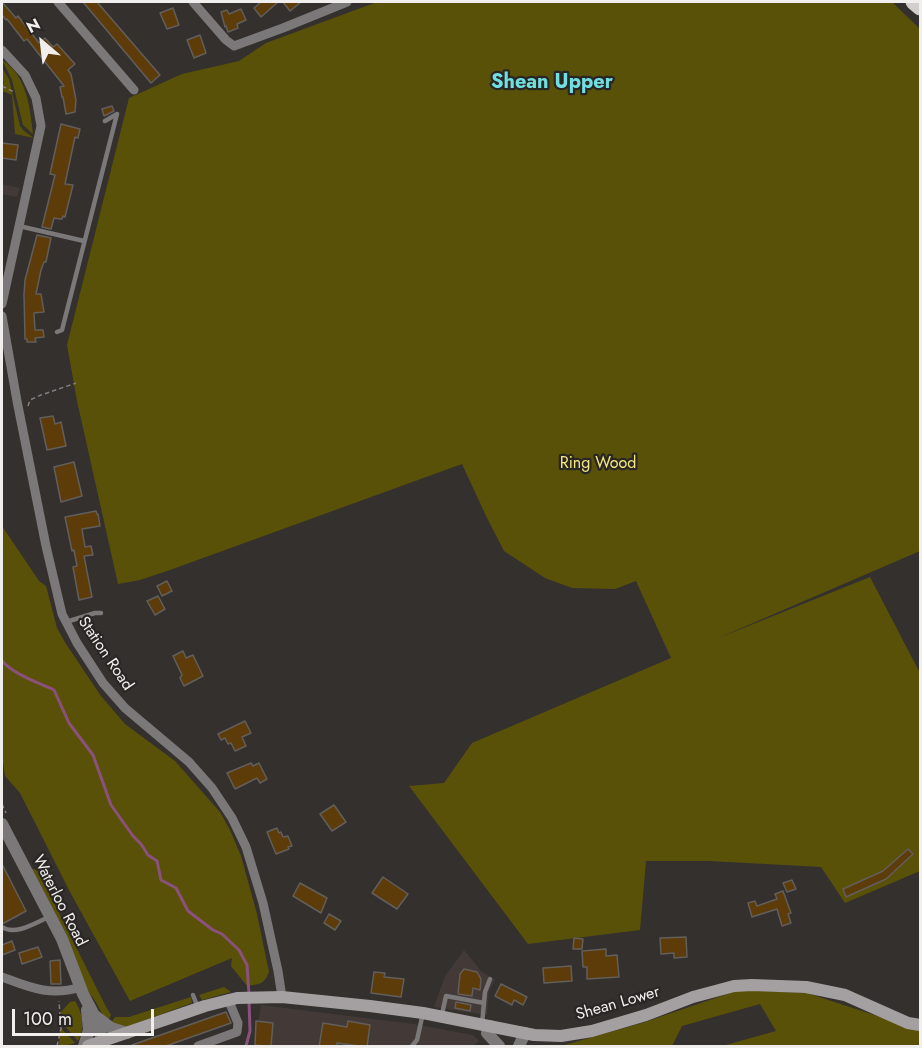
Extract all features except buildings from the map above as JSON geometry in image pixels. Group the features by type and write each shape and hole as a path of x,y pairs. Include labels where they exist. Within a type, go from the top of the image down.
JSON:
{"highway":[{"path":"913,2 921,8"}],"main road":[{"name":"Shean Lower","path":"86,1047 198,1008 234,999 282,997 370,1006 525,1033 561,1036 592,1031 646,1016 693,997 734,986 806,987 845,995 908,1023 921,1025"}],"street":[{"path":"58,2 134,90"},
{"path":"193,2 234,46 347,2"},
{"path":"2,50 25,75 36,98 41,126 2,304"},
{"name":"Station Road","path":"2,316 46,546 62,614 77,643 103,683 125,708 189,762 212,788 232,818 246,847 263,903 282,997"},
{"name":"Waterloo Road","path":"2,824 66,947 103,1041"},
{"path":"2,976 46,992 82,991"},
{"name":"Waterloo Road","path":"82,991 89,1020 86,1047"},
{"path":"198,1047 237,1032 238,1023 234,999"},
{"path":"93,1015 111,1028 127,1033"},
{"path":"486,1025 487,1033 499,1047"},
{"path":"519,1047 525,1033"}],"lane":[{"path":"57,332 62,330 117,114 105,121"},
{"path":"19,226 84,241"},
{"path":"66,622 101,613"},
{"path":"2,927 13,931 50,917"},
{"path":"486,1025 484,1003 490,979"},
{"path":"193,995 198,1008"},
{"path":"441,1017 446,996 484,1003"},
{"path":"412,1047 417,1040 423,1014"}],"path":[{"path":"2,86 14,92"},
{"path":"21,420 26,417 30,400 41,394 76,383"},
{"path":"57,1047 61,1029 58,991"}],"shaded area":[{"path":"2,184 20,188 17,197 2,194"},
{"path":"464,950 482,972 495,980 489,991 487,1015 434,1007 445,976"},
{"path":"261,1005 414,1024 473,1035 479,1041 473,1046 255,1046"}],"green space":[{"name":"Ring Wood","path":"377,2 892,2 920,29 920,551 716,639 870,577 920,673 920,871 845,903 821,867 710,861 646,861 640,930 528,944 409,786 444,783 472,743 671,658 636,581 615,589 572,588 545,578 504,551 462,464 170,570 140,580 118,584 77,401 67,345 129,98 182,74 239,61 266,43"},
{"path":"2,60 17,74 22,83 26,93 33,134 23,125 12,80"},
{"path":"2,68 9,79 20,126 34,138 15,134 12,95 2,91 5,86 2,79"},
{"path":"2,526 39,581 46,586 57,628 101,696 125,724 175,761 220,812 241,856 257,914 269,972 261,983 247,986 231,966 232,958 130,1001 70,892 20,793 5,776 2,755"},
{"path":"29,868 38,870 111,1015 108,1021 88,992"},
{"path":"224,987 231,992 202,1000 199,995"},
{"path":"739,990 807,993 920,1030 920,1046 722,1046 776,1031 760,1004 682,1026 672,1046 561,1046 642,1023"},
{"path":"191,997 192,1003 129,1026 111,1023 115,1017 129,1017"},
{"path":"75,1001 82,1021 82,1031 78,1041 61,1022 61,1012 70,1002"},
{"path":"61,1028 75,1043 59,1046"}],"waterway":[{"path":"2,661 20,674 54,690 69,723 93,755 111,805 148,855 157,861 161,880 176,888 188,911 222,934 239,950 247,965 249,994"},
{"path":"246,1046 250,1031 249,1001"}],"district":[{"name":"Shean Upper","path":"552,83"}]}
